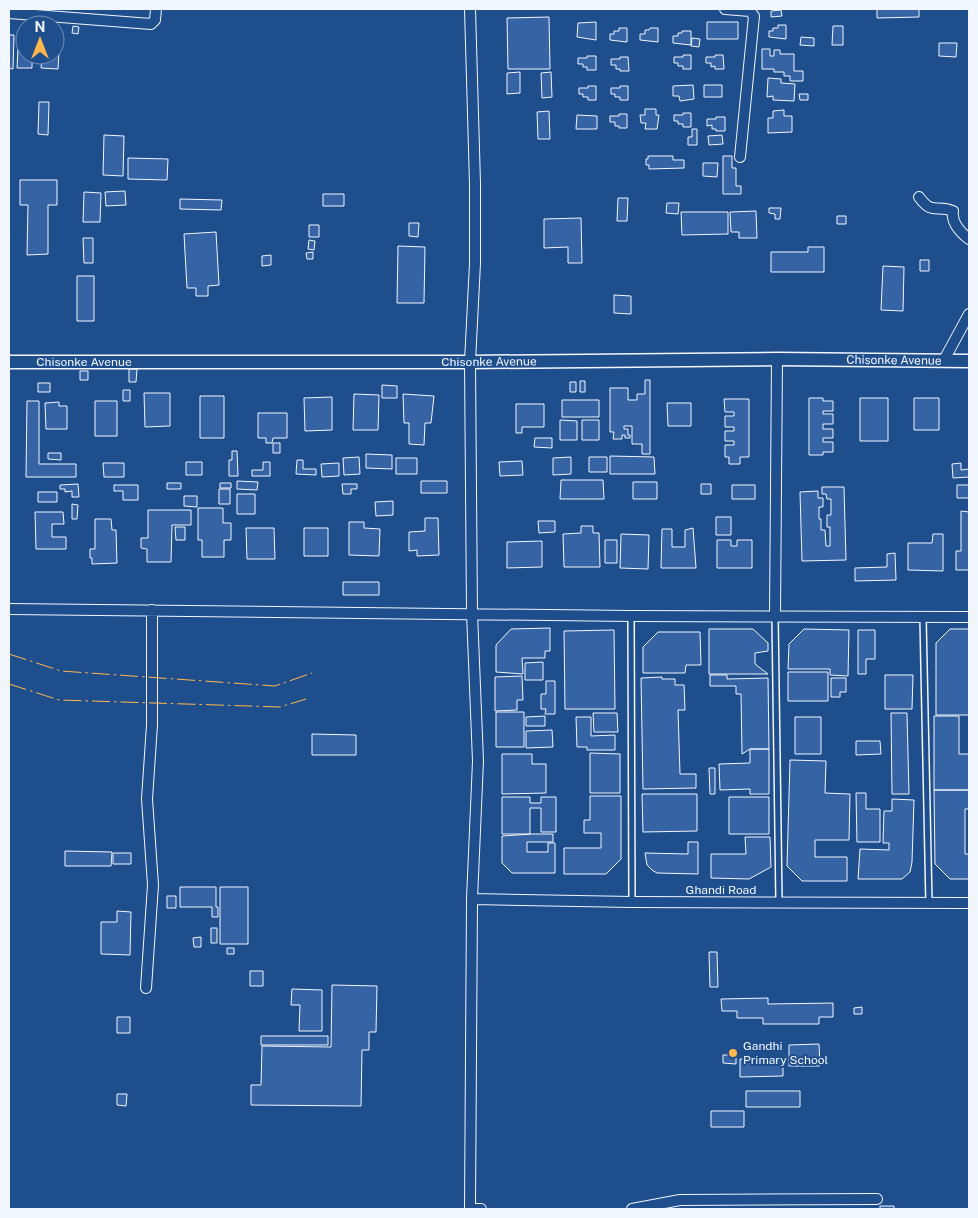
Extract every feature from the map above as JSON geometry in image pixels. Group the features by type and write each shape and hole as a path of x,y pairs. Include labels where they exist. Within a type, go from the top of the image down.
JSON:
{"street":[{"path":"9,13 151,24 155,20 156,9"},
{"path":"470,9 476,184 475,263 470,362 472,613 478,762 472,899 470,1209 481,1209"},
{"path":"725,9 750,11 754,16 740,157"},
{"path":"919,196 926,206 938,210 953,210 952,216 956,227 969,240"},
{"path":"944,360 969,314"},
{"path":"775,615 777,358"},
{"name":"Chisonke Avenue","path":"9,362 470,362 777,358 969,360"},
{"path":"9,608 631,616 969,617"},
{"path":"146,988 153,885 147,800 152,725 152,610"},
{"name":"Ghandi Road","path":"472,899 632,902 969,903"},
{"path":"632,1209 680,1200 877,1199"}],"lane":[{"path":"775,615 779,903"},
{"path":"631,616 632,902"},
{"path":"923,618 929,904"}],"building":[{"path":"877,9 919,9 919,17 877,18"},
{"path":"781,10 782,16 771,17 771,11"},
{"path":"549,17 550,69 508,69 507,18"},
{"path":"596,22 596,40 577,37 578,23"},
{"path":"707,22 738,22 738,39 707,39"},
{"path":"778,25 786,25 786,39 769,37 769,31 773,31 773,28 778,28"},
{"path":"73,26 79,27 78,34 72,33"},
{"path":"833,26 843,26 843,45 832,45"},
{"path":"619,28 627,28 627,42 610,40 610,34 614,34 614,31 619,31"},
{"path":"658,28 658,42 640,40 640,34 645,34 645,30"},
{"path":"682,31 691,31 691,45 673,43 673,36 678,36 678,33 682,33"},
{"path":"9,35 14,35 13,69 9,68"},
{"path":"801,37 814,38 814,46 800,45"},
{"path":"692,38 700,39 699,47 691,46"},
{"path":"939,43 957,43 956,57 939,56"},
{"path":"762,49 770,49 770,56 774,56 774,50 780,50 780,54 794,54 794,71 803,71 803,81 790,81 790,76 784,76 784,72 774,72 774,69 762,69"},
{"path":"683,55 691,55 691,69 683,69 683,66 678,66 678,63 674,63 674,57 683,57"},
{"path":"715,55 723,55 724,69 715,69 715,66 711,67 711,63 706,63 706,57 715,57"},
{"path":"587,56 596,56 596,70 587,70 587,67 583,67 583,64 578,64 578,58 587,58"},
{"path":"620,57 628,57 629,71 620,71 620,69 616,69 616,65 611,65 611,59 620,59"},
{"path":"17,65 32,65 32,68 17,68"},
{"path":"41,65 58,65 58,69 41,68"},
{"path":"520,72 520,93 507,94 507,73"},
{"path":"551,72 552,97 542,98 541,73"},
{"path":"768,78 781,79 781,83 795,84 794,101 773,100 773,96 767,97"},
{"path":"693,85 694,99 680,101 679,96 673,96 673,86"},
{"path":"704,85 722,85 722,97 704,97"},
{"path":"588,86 596,86 596,100 588,100 588,97 583,97 583,94 579,94 579,88 588,88"},
{"path":"620,86 628,86 628,100 620,100 620,97 615,97 615,94 611,94 611,88 620,88"},
{"path":"799,94 808,94 808,100 800,100"},
{"path":"39,102 49,102 48,135 38,134"},
{"path":"645,109 656,109 656,115 659,115 657,129 645,129 646,123 641,123 640,115 645,115"},
{"path":"784,110 784,116 792,116 792,132 768,133 768,118 773,118 773,111"},
{"path":"549,111 550,139 538,139 537,112"},
{"path":"683,113 691,113 691,127 683,127 683,124 678,124 678,121 674,121 674,115 683,115"},
{"path":"619,114 627,114 627,128 619,128 619,126 615,126 615,122 610,122 610,116 619,116"},
{"path":"577,115 597,116 597,129 576,129"},
{"path":"716,117 725,117 725,131 716,131 716,129 712,129 712,125 707,126 707,119 716,119"},
{"path":"692,129 697,129 697,145 688,145 688,137 692,137"},
{"path":"104,135 124,136 123,176 103,175"},
{"path":"722,135 723,144 709,145 708,136"},
{"path":"648,156 673,156 673,160 684,160 684,168 649,169 649,165 646,165"},
{"path":"723,156 732,156 732,168 736,168 736,186 741,186 741,194 723,194"},
{"path":"128,158 168,159 167,180 128,179"},
{"path":"703,163 718,163 717,177 703,176"},
{"path":"20,180 57,180 57,205 48,205 48,254 27,255 28,205 20,205"},
{"path":"125,191 126,205 106,206 105,192"},
{"path":"84,192 101,193 100,222 83,222"},
{"path":"323,194 344,194 344,206 323,206"},
{"path":"618,198 628,198 627,221 617,221"},
{"path":"180,199 222,200 221,210 180,209"},
{"path":"667,203 679,203 678,214 666,213"},
{"path":"769,208 781,208 780,219 775,219 775,214 769,213"},
{"path":"756,211 757,238 739,238 739,232 731,232 730,212"},
{"path":"681,212 728,212 728,234 682,235"},
{"path":"837,216 846,216 846,224 837,224"},
{"path":"581,218 582,263 568,263 568,247 544,248 544,219"},
{"path":"409,223 419,223 418,237 409,236"},
{"path":"309,225 319,225 319,237 309,237"},
{"path":"216,232 219,285 208,286 208,296 196,296 196,288 187,288 184,234"},
{"path":"83,238 93,238 93,263 84,263"},
{"path":"309,240 315,241 314,250 308,249"},
{"path":"398,246 425,247 424,303 397,303"},
{"path":"808,247 824,247 824,272 771,272 771,252 808,252"},
{"path":"313,252 313,259 307,259 306,253"},
{"path":"271,255 271,265 262,266 262,256"},
{"path":"920,260 929,260 929,271 920,271"},
{"path":"883,266 904,267 903,311 881,310"},
{"path":"77,276 94,276 94,321 77,321"},
{"path":"614,295 631,296 631,314 614,313"},
{"path":"129,369 137,369 136,382 129,382"},
{"path":"80,371 88,371 88,380 80,380"},
{"path":"645,380 650,380 650,454 642,454 642,444 632,444 632,426 624,426 624,429 628,429 630,438 625,438 625,435 622,435 622,439 613,439 614,432 610,432 610,388 628,388 628,400 637,400 637,394 645,394"},
{"path":"580,381 585,381 585,392 580,392"},
{"path":"570,382 576,382 576,392 570,392"},
{"path":"38,383 50,383 50,392 38,392"},
{"path":"382,385 397,386 397,398 382,398"},
{"path":"123,390 130,390 130,401 123,401"},
{"path":"144,393 170,393 170,426 145,427"},
{"path":"354,394 379,395 378,430 353,430"},
{"path":"403,394 434,396 431,423 425,423 424,445 409,444 409,423 404,423"},
{"path":"200,396 224,396 224,438 200,438"},
{"path":"332,397 332,430 305,431 304,398"},
{"path":"809,398 823,398 823,401 833,401 833,411 823,411 823,414 833,414 833,424 823,424 823,429 833,429 833,438 823,438 823,442 833,442 833,452 823,452 823,455 809,455"},
{"path":"860,398 888,398 888,441 860,441"},
{"path":"914,398 939,398 939,430 914,430"},
{"path":"724,399 749,399 749,457 740,457 740,464 729,464 729,457 725,457 725,445 734,445 734,441 725,441 725,431 734,431 734,427 725,427 725,416 734,416 734,412 725,412"},
{"path":"562,400 599,400 599,417 562,417"},
{"path":"27,401 39,401 39,464 76,464 76,477 26,477"},
{"path":"95,401 117,401 117,436 95,436"},
{"path":"59,402 59,406 67,406 67,429 46,429 45,403"},
{"path":"667,403 691,403 691,426 668,426"},
{"path":"516,404 544,404 544,427 522,427 522,433 516,433"},
{"path":"258,413 287,413 287,438 273,438 272,443 266,443 266,438 258,438"},
{"path":"560,420 577,421 577,440 560,440"},
{"path":"582,420 599,420 599,440 582,440"},
{"path":"535,438 552,438 552,448 534,447"},
{"path":"273,443 280,443 280,453 273,453"},
{"path":"232,451 237,451 238,476 229,476 229,460 232,460"},
{"path":"48,453 61,453 61,460 48,459"},
{"path":"366,454 392,455 392,469 366,468"},
{"path":"610,456 654,457 655,474 610,474"},
{"path":"359,457 360,474 344,475 343,458"},
{"path":"571,457 571,474 553,475 553,458"},
{"path":"589,457 607,457 607,472 589,472"},
{"path":"396,458 417,458 417,474 396,474"},
{"path":"297,460 303,460 303,469 316,469 316,475 296,474"},
{"path":"522,461 523,475 500,476 499,462"},
{"path":"186,462 202,462 202,475 186,475"},
{"path":"263,462 270,462 270,476 252,476 252,470 263,470"},
{"path":"103,463 124,463 124,477 104,477"},
{"path":"339,463 339,476 322,477 321,464"},
{"path":"961,463 961,470 969,469 969,477 953,478 952,464"},
{"path":"561,480 603,480 604,499 560,499"},
{"path":"237,481 258,482 257,490 237,489"},
{"path":"421,481 447,481 447,493 421,493"},
{"path":"633,482 657,482 657,499 633,499"},
{"path":"167,483 181,483 181,489 167,489"},
{"path":"220,483 231,483 231,488 220,488"},
{"path":"78,484 79,497 72,497 72,491 65,492 65,489 60,489 60,485"},
{"path":"342,484 357,484 357,489 351,489 351,494 343,494"},
{"path":"701,484 711,484 711,494 701,494"},
{"path":"114,485 138,485 138,500 123,500 123,491 114,491"},
{"path":"732,485 755,485 755,499 732,499"},
{"path":"957,485 969,485 969,498 957,498"},
{"path":"822,487 844,487 846,560 802,561 800,492 818,491 818,498 823,498 823,507 819,507 819,519 821,519 821,530 825,530 826,546 830,546 830,527 827,527 827,515 831,515 831,499 827,499 826,494 822,494"},
{"path":"219,489 230,489 230,504 219,504"},
{"path":"38,492 57,492 57,502 38,502"},
{"path":"237,494 255,494 255,514 237,514"},
{"path":"184,496 197,496 197,507 184,506"},
{"path":"393,501 393,515 376,516 375,502"},
{"path":"72,504 78,505 77,519 72,519"},
{"path":"198,508 223,508 223,523 231,523 231,540 224,540 224,557 202,557 202,540 198,540"},
{"path":"148,510 191,510 191,525 172,525 171,562 147,562 147,549 141,548 141,538 148,538"},
{"path":"961,511 969,512 969,570 956,570 956,551 961,551"},
{"path":"35,512 63,512 64,524 52,524 52,537 66,537 66,549 36,549"},
{"path":"716,517 731,517 731,535 716,535"},
{"path":"425,518 438,518 439,555 417,556 417,550 409,551 409,532 425,531"},
{"path":"95,519 111,519 112,530 116,530 117,563 92,564 90,549 95,549"},
{"path":"538,521 555,521 555,532 539,533"},
{"path":"349,522 364,522 364,528 380,529 379,556 349,555"},
{"path":"581,526 593,526 593,533 599,533 600,567 564,567 563,534 581,533"},
{"path":"175,527 185,527 185,540 176,540"},
{"path":"246,528 274,528 275,559 247,559"},
{"path":"304,528 328,528 328,556 304,556"},
{"path":"693,528 696,568 661,568 662,529 672,529 672,547 685,547 685,530"},
{"path":"621,534 649,535 648,569 620,568"},
{"path":"933,534 943,534 943,571 908,570 908,543 932,543"},
{"path":"605,540 617,540 617,563 605,563"},
{"path":"717,540 731,540 731,546 737,546 737,540 752,540 752,568 717,568"},
{"path":"542,541 542,567 507,568 507,542"},
{"path":"895,553 896,580 855,581 855,568 887,567 887,554"},
{"path":"343,582 379,582 379,595 343,595"},
{"path":"550,628 550,651 545,651 545,658 522,658 523,674 496,672 496,645 511,629"},
{"path":"709,629 753,629 768,643 768,651 755,653 755,664 768,674 709,674"},
{"path":"804,629 849,630 848,676 830,675 830,669 788,669 789,644"},
{"path":"950,629 969,629 969,715 936,715 936,643"},
{"path":"614,630 615,709 565,709 564,631"},
{"path":"858,630 875,630 875,659 866,659 866,674 858,674"},
{"path":"658,632 700,632 701,665 686,665 685,673 643,673 643,647"},
{"path":"543,662 543,680 525,680 525,663"},
{"path":"788,672 828,672 828,701 788,701"},
{"path":"710,675 727,675 727,679 768,678 769,749 750,749 742,754 741,694 736,694 736,686 710,686"},
{"path":"885,675 913,675 912,709 885,709"},
{"path":"522,676 523,700 517,700 517,710 495,711 495,677"},
{"path":"662,677 662,679 675,679 675,685 684,685 685,710 678,710 680,774 696,774 696,788 643,789 641,678"},
{"path":"831,678 846,678 846,692 840,692 840,697 831,697"},
{"path":"546,681 555,681 555,714 545,714 546,709 541,709 541,694 546,694"},
{"path":"496,712 524,712 524,747 496,747"},
{"path":"593,713 617,713 618,732 594,732"},
{"path":"891,713 907,713 909,794 892,794"},
{"path":"545,716 545,726 526,726 526,717"},
{"path":"934,716 959,716 959,754 969,754 969,790 934,790"},
{"path":"576,717 591,717 591,736 615,735 615,750 587,750 587,747 577,747"},
{"path":"795,717 821,717 821,754 795,754"},
{"path":"552,730 553,747 526,748 526,731"},
{"path":"312,734 356,735 356,755 312,755"},
{"path":"856,741 880,741 881,754 856,755"},
{"path":"750,749 769,749 769,794 750,794 750,789 720,790 719,764 750,763"},
{"path":"590,753 620,754 620,793 590,793"},
{"path":"502,754 532,754 532,764 546,764 546,793 502,794"},
{"path":"790,760 826,761 825,793 850,794 849,840 815,840 815,857 847,857 847,881 802,881 787,866"},
{"path":"709,768 715,768 715,794 710,794"},
{"path":"934,790 969,790 969,809 965,809 965,854 969,854 969,879 950,879 935,864"},
{"path":"856,793 866,793 866,809 880,809 880,842 857,842"},
{"path":"642,794 697,794 697,831 643,832"},
{"path":"590,796 621,796 621,859 606,874 564,874 564,848 601,848 601,833 584,833 584,820 590,820"},
{"path":"502,797 530,797 530,803 541,803 541,797 556,797 556,832 541,832 541,808 530,808 530,834 502,834"},
{"path":"729,797 769,797 769,834 729,834"},
{"path":"892,799 914,800 910,872 902,879 858,879 860,849 889,850 889,843 883,843 884,811 892,811"},
{"path":"553,834 553,842 527,842 527,852 548,852 548,843 555,843 555,873 512,873 502,863 502,836"},
{"path":"745,837 770,837 771,867 749,879 711,878 711,854 746,854"},
{"path":"688,842 698,842 698,874 657,873 647,865 645,853 688,854"},
{"path":"65,851 112,852 111,866 65,866"},
{"path":"113,853 131,853 131,864 113,864"},
{"path":"180,887 216,887 218,917 212,917 212,907 180,907"},
{"path":"220,887 248,887 248,944 220,944"},
{"path":"167,896 176,896 176,908 167,908"},
{"path":"117,911 131,912 130,955 101,954 101,922 117,922"},
{"path":"211,928 217,928 217,943 211,943"},
{"path":"201,937 201,947 194,947 193,938"},
{"path":"227,948 234,948 234,954 227,954"},
{"path":"709,952 717,952 718,987 710,987"},
{"path":"250,971 263,971 263,986 250,986"},
{"path":"332,985 377,986 376,1032 369,1032 369,1050 362,1050 361,1106 251,1105 251,1085 261,1085 262,1046 331,1047"},
{"path":"292,989 322,990 322,1031 299,1031 300,1005 291,1005"},
{"path":"768,998 768,1004 833,1003 833,1017 819,1017 819,1024 763,1024 763,1018 737,1018 737,1011 722,1011 721,999"},
{"path":"862,1007 862,1014 854,1014 854,1008"},
{"path":"117,1017 130,1017 130,1033 117,1033"},
{"path":"261,1036 328,1036 328,1045 261,1045"},
{"path":"819,1044 820,1066 789,1066 789,1045"},
{"path":"723,1055 736,1055 736,1064 723,1063"},
{"path":"783,1058 783,1076 740,1077 740,1059"},
{"path":"746,1091 800,1091 800,1107 746,1107"},
{"path":"117,1094 127,1094 126,1106 117,1105"},
{"path":"711,1111 744,1111 744,1127 711,1127"},
{"path":"880,1206 894,1206 894,1209 880,1209"}],"power":[{"path":"9,654 61,671 275,686 312,673"},
{"path":"9,684 59,700 280,707 306,699"}],"place":[{"name":"Gandhi Primary School","path":"733,1053"}]}
